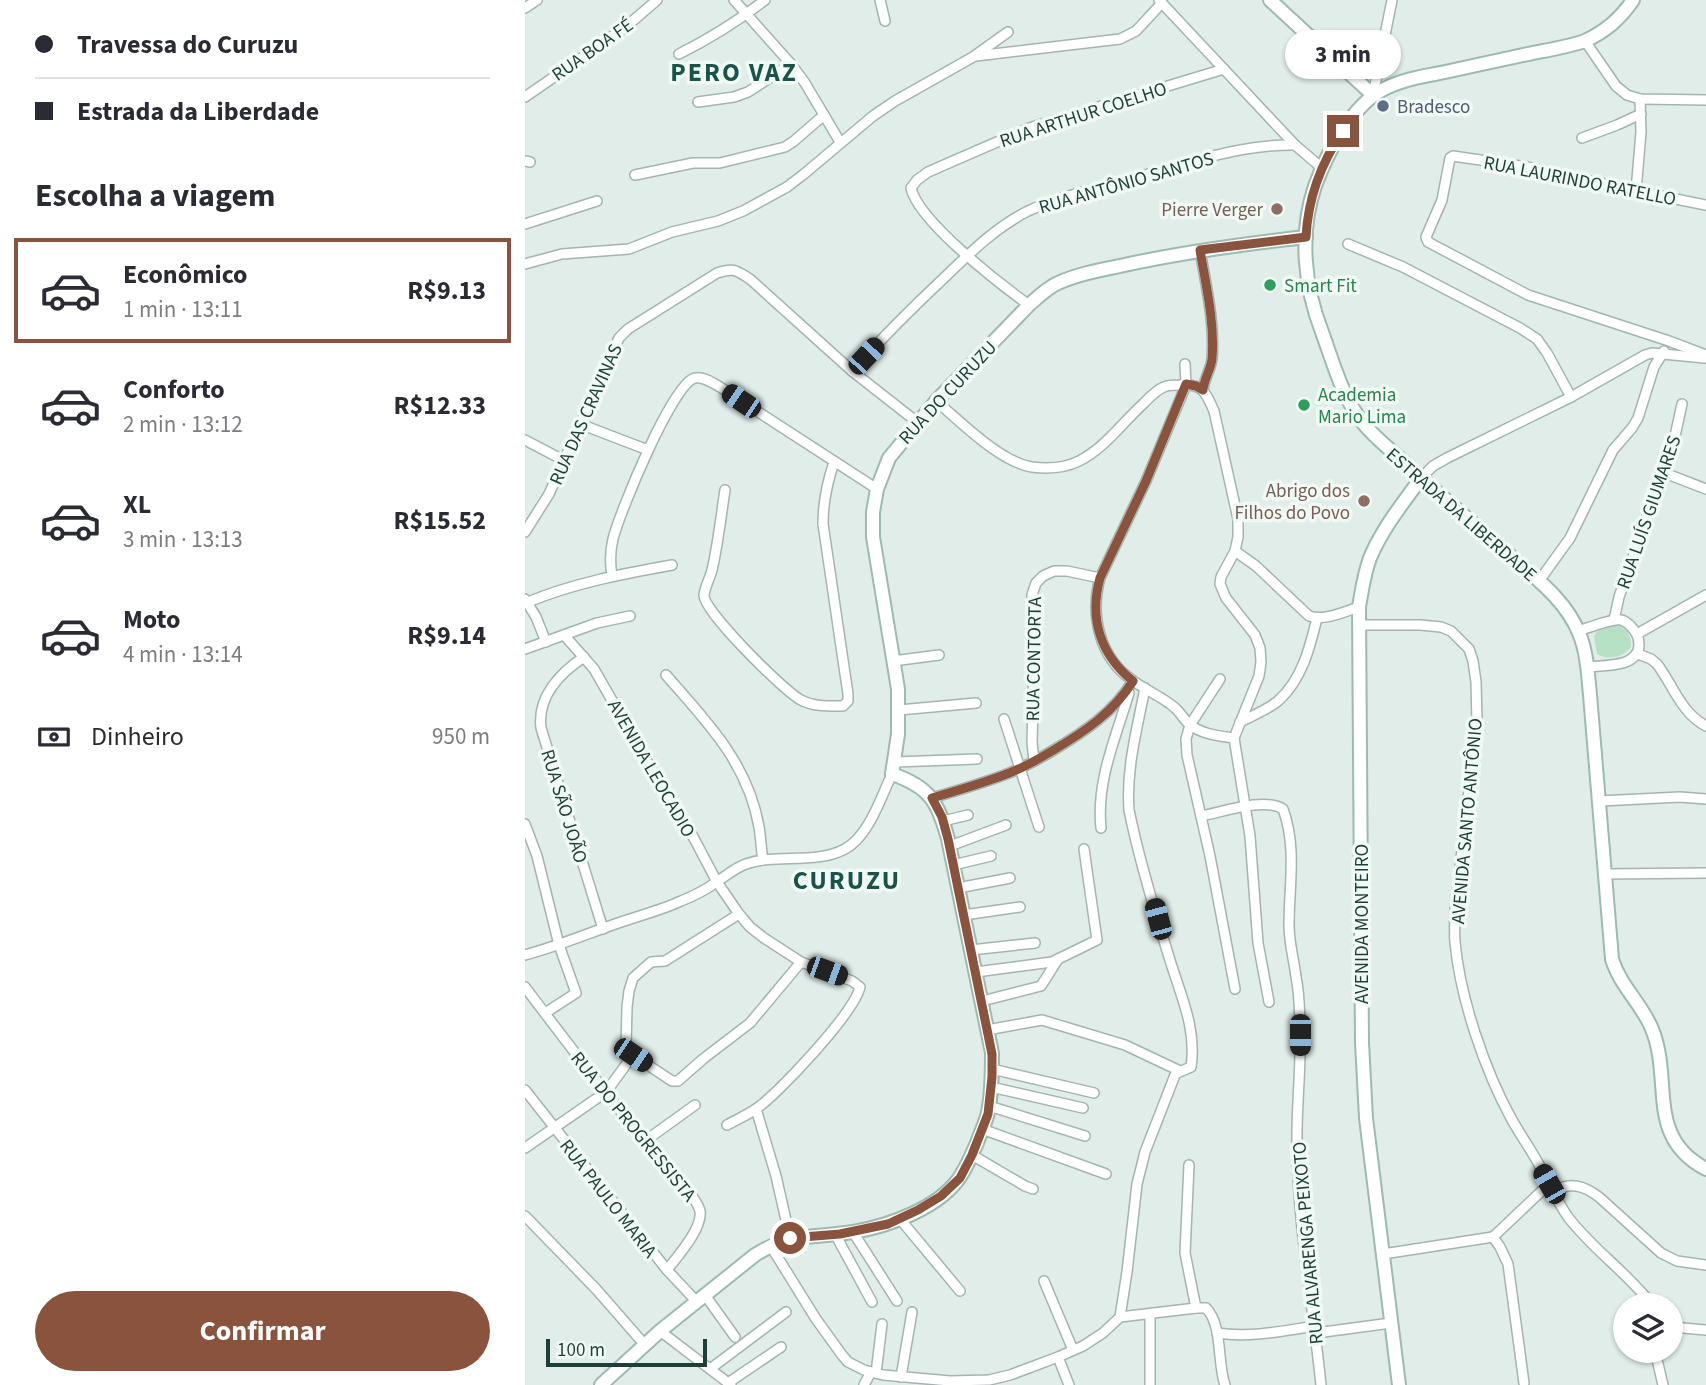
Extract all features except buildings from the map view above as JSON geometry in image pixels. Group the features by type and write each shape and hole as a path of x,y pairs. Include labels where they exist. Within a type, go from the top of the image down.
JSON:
{"street":[{"path":"525,8 537,0"},
{"name":"RUA BOA FÉ","path":"525,97 628,25 657,0"},
{"path":"734,0 806,83 840,142"},
{"path":"679,54 746,15 765,0"},
{"path":"880,0 885,21"},
{"path":"1270,0 1373,95"},
{"path":"1373,95 1392,0"},
{"name":"ESTRADA DA LIBERDADE","path":"1633,0 1616,21 1597,36 1585,41 1413,79 1373,95 1361,106 1343,131 1322,168 1307,217 1305,262 1312,303 1346,395 1361,421 1371,433 1554,595 1578,631 1587,667 1612,959 1622,983 1651,1027 1658,1052 1667,1127 1680,1149 1706,1169"},
{"path":"973,57 1120,39 1136,31 1161,2 1295,145 1322,168"},
{"path":"525,264 562,254 629,249 672,232 718,221 743,211 787,187 840,142 895,101 973,57 1008,32"},
{"path":"1585,41 1616,86 1627,95 1640,99 1706,100"},
{"path":"698,102 734,97 748,92 791,64"},
{"name":"RUA ARTHUR COELHO","path":"967,256 916,202 911,188 917,180 928,172 1029,128 1224,69"},
{"path":"1636,191 1640,159 1640,99"},
{"path":"1582,138 1641,114"},
{"path":"635,175 693,163 735,160 785,146 824,116"},
{"name":"RUA ANTÔNIO SANTOS","path":"852,371 906,314 967,256 1007,223 1029,211 1070,196 1242,149 1295,145"},
{"name":"RUA LAURINDO RATELLO","path":"1669,341 1528,295 1428,242 1426,237 1443,200 1450,159 1453,156 1528,167 1706,205"},
{"path":"525,224 597,201"},
{"name":"RUA DO CURUZU","path":"893,768 899,710 898,689 873,537 877,489 888,458 936,401 1029,305 1057,283 1135,262 1200,250 1306,237"},
{"path":"1348,244 1403,267 1537,339 1571,397"},
{"path":"1200,250 1211,317 1212,361 1204,385 1214,411 1238,519 1235,551 1220,584 1226,598 1255,635 1260,648 1259,676 1234,738 1250,836 1258,943 1269,1002"},
{"path":"967,256 1029,305"},
{"name":"RUA DAS CRAVINAS","path":"525,532 549,494 565,461 619,338 628,329 717,273 735,270 750,279 852,371"},
{"path":"1539,581 1570,538 1613,450 1638,418 1654,367 1669,341 1706,357"},
{"path":"1421,478 1447,458 1571,397 1646,355 1652,353 1706,357"},
{"path":"1185,364 1186,384 1146,481 1100,578 1095,609 1101,639 1115,666 1174,707 1190,725 1204,733 1234,738"},
{"path":"852,371 917,422"},
{"path":"612,576 610,565 613,539 620,517 648,450 669,409 680,391 694,378 720,387 877,489"},
{"path":"936,401 1000,454 1015,463 1047,468 1079,461 1104,444 1163,387 1204,385"},
{"name":"RUA LUÍS GIUMARES","path":"1614,620 1619,597 1675,436 1682,404"},
{"path":"580,424 648,450"},
{"path":"525,440 565,461"},
{"path":"726,490 714,561 704,598 714,616 791,694 802,701 821,706 843,706 848,701 848,694 823,524 823,503 834,462"},
{"path":"1662,472 1706,489"},
{"name":"AVENIDA MONTEIRO","path":"1399,1385 1366,1118 1362,1043 1359,607 1363,581 1380,537 1421,478"},
{"path":"1235,551 1256,566 1309,616 1326,618 1359,607"},
{"path":"546,642 526,601 556,590 612,576 671,565"},
{"name":"RUA CONTORTA","path":"1034,761 1032,595 1036,583 1043,576 1055,571 1100,578"},
{"path":"1637,634 1706,594"},
{"path":"525,649 597,623 631,616"},
{"path":"1240,722 1278,701 1290,688 1310,649 1317,618"},
{"path":"1578,631 1622,620 1630,625 1639,640 1638,654 1633,659 1587,667"},
{"name":"AVENIDA SANTO ANTÔNIO","path":"1359,625 1441,627 1451,631 1469,649 1476,682 1477,722 1455,910 1455,940 1458,967 1472,1020 1493,1080 1511,1118 1567,1216 1643,1293"},
{"name":"AVENIDA LEOCADIO","path":"563,635 594,669 689,829 717,882 739,914 750,927 800,962 852,981 860,987 850,1007 827,1036 781,1087 756,1109"},
{"path":"1638,654 1657,664 1683,706 1691,716 1706,726"},
{"path":"893,661 939,655"},
{"name":"RUA SÃO JOÃO","path":"584,657 569,667 554,684 540,712 540,719 603,929"},
{"path":"666,675 729,750 742,773 759,827 763,860"},
{"path":"1220,679 1190,725 1186,739 1235,989"},
{"path":"932,798 1005,775 1078,736 1124,696 1133,681"},
{"path":"1101,828 1099,810 1102,785 1133,681"},
{"path":"1120,1317 1137,1184 1145,1152 1175,1075 1191,1067 1193,1052 1191,1028 1129,810 1129,765 1145,688"},
{"path":"899,710 976,703"},
{"path":"1004,719 1039,827"},
{"path":"893,768 977,759"},
{"path":"525,955 559,946 679,902 745,864 827,855 845,849 859,838 866,828 893,768"},
{"path":"601,1385 660,1331 770,1245 790,1238 853,1232 900,1219 941,1196 960,1178 972,1155 988,1114 991,1087 992,1054 982,1001 943,821 925,790 893,768"},
{"path":"1599,802 1680,797 1706,799"},
{"name":"RUA ALVARENGA PEIXOTO","path":"1201,816 1265,803 1277,805 1283,809 1290,834 1289,928 1297,979 1300,1035 1297,1150 1303,1238 1321,1385"},
{"path":"943,821 968,815"},
{"path":"525,824 537,856 559,946 576,993 545,1013"},
{"path":"950,846 1006,825"},
{"path":"976,972 1052,962 1097,940 1084,849"},
{"path":"953,865 991,856"},
{"path":"1605,874 1706,875"},
{"path":"958,888 1010,878"},
{"path":"964,915 1020,907"},
{"path":"739,914 665,961 651,962 636,974 629,990 626,1045 633,1055 672,1082 677,1081 750,1023 800,962"},
{"path":"971,950 1035,943"},
{"path":"982,1001 1041,986 1058,958"},
{"name":"RUA DO PROGRESSISTA","path":"525,987 645,1141 695,1200 700,1210 700,1219 687,1244 667,1270"},
{"path":"987,1030 1042,1020 1125,1045 1179,1071"},
{"path":"525,1148 606,1092 633,1055"},
{"path":"992,1069 1094,1093"},
{"path":"991,1087 1083,1108"},
{"name":"RUA PAULO MARIA","path":"525,1090 667,1270 701,1299 735,1337"},
{"path":"645,1141 695,1105"},
{"path":"989,1106 1085,1136"},
{"path":"727,1125 756,1109 787,1217 790,1238"},
{"path":"982,1129 1106,1174"},
{"path":"972,1155 1033,1189"},
{"path":"1189,1164 1185,1243 1196,1308"},
{"path":"1383,1254 1493,1237 1551,1187 1564,1185 1588,1189 1661,1253 1677,1261 1706,1265"},
{"path":"525,1216 596,1289 645,1345"},
{"path":"900,1219 960,1292"},
{"path":"853,1232 897,1301"},
{"path":"835,1234 872,1302"},
{"path":"1493,1237 1508,1264 1524,1384"},
{"path":"770,1245 815,1320 834,1346 848,1362 874,1373 911,1381 982,1383 1058,1357 1103,1333 1120,1317 1206,1308 1211,1313 1217,1333 1225,1385"},
{"path":"1044,1281 1073,1349"},
{"path":"710,1369 786,1312"},
{"path":"894,1379 912,1312"},
{"path":"1150,1314 1150,1385"},
{"path":"864,1385 874,1373 883,1324"},
{"path":"1217,1333 1249,1335 1391,1324"},
{"path":"1683,1328 1706,1330"},
{"path":"660,1331 730,1384 781,1347"},
{"path":"1058,1357 1069,1385"},
{"path":"1658,1363 1663,1385"}],"green space":[{"path":"1618,625 1629,634 1631,647 1615,657 1597,654 1594,637 1596,632"}],"place":[{"name":"Bradesco","path":"1383,106"},
{"name":"Pierre Verger","path":"1277,209"},
{"name":"Smart Fit","path":"1270,285"},
{"name":"Academia Mario Lima","path":"1304,405"},
{"name":"Abrigo dos Filhos do Povo","path":"1364,501"}],"district":[{"name":"PERO VAZ","path":"734,72"},
{"name":"CURUZU","path":"847,880"}],"route":[{"path":"790,1238 840,1234 888,1224 941,1196 960,1178 972,1155 988,1114 992,1054 948,839 942,817 932,798 1005,775 1034,761 1078,736 1124,696 1133,681 1115,666 1101,639 1095,609 1097,591 1100,578 1146,481 1186,384 1203,390 1204,379 1212,361 1211,317 1200,250 1306,237 1307,217 1322,168 1343,131"}]}
